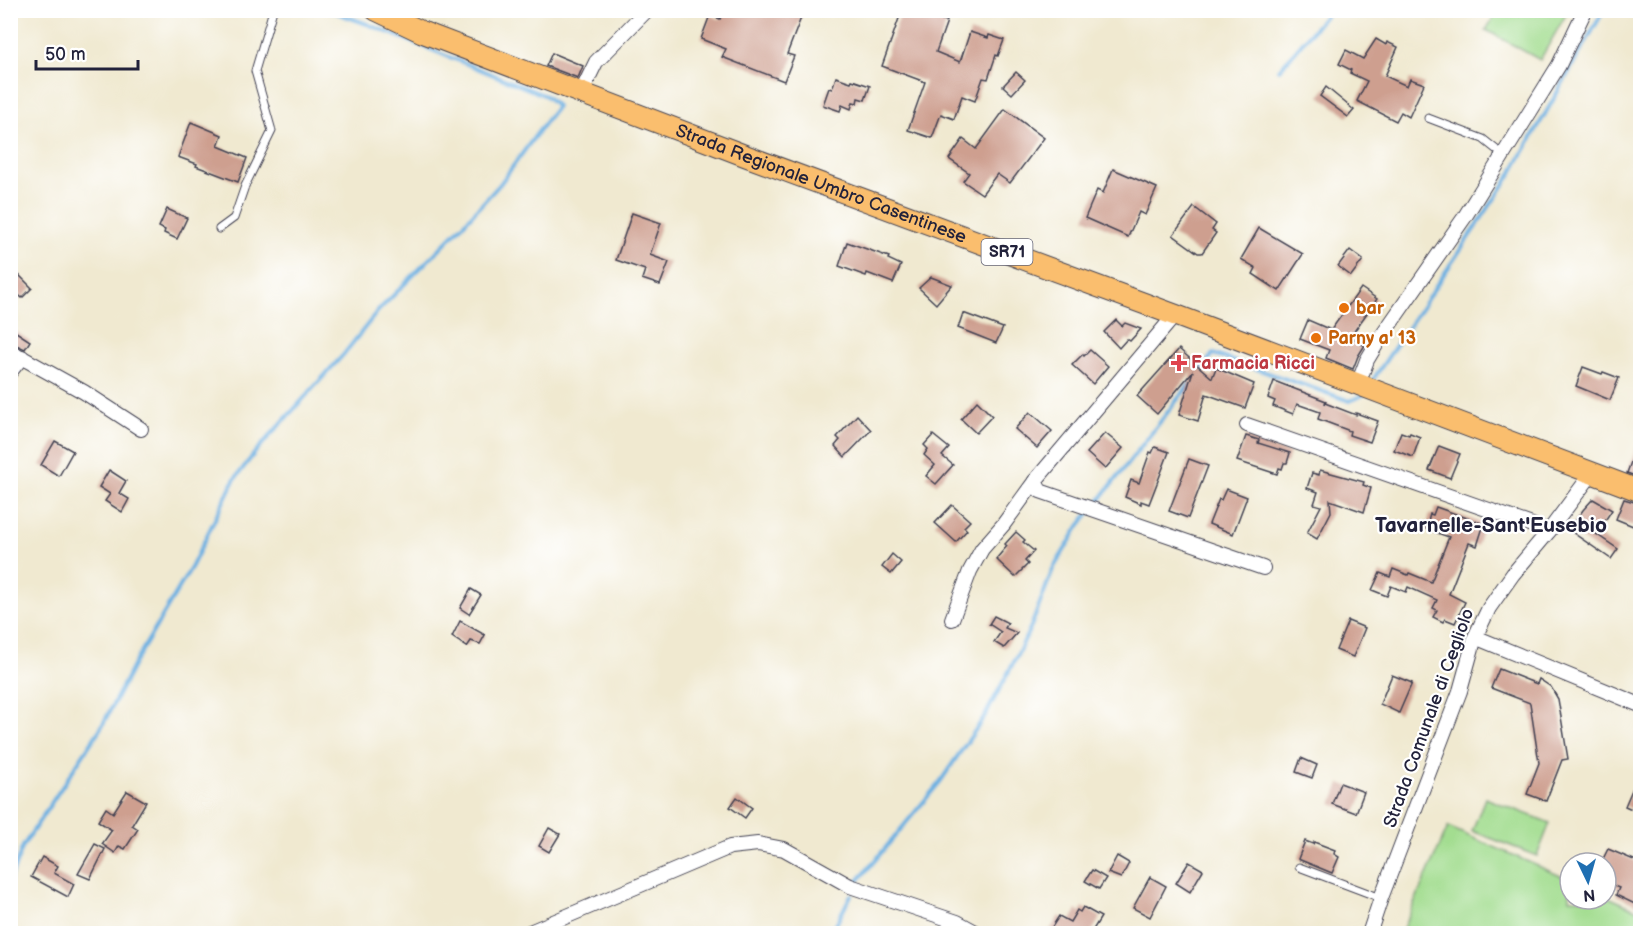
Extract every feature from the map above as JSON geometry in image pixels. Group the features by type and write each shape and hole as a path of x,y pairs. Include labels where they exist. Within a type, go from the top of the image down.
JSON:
{"main road":[{"name":"Strada Regionale Umbro Casentinese","path":"376,10 422,32 581,93 1641,491"}],"street":[{"path":"581,93 596,62 647,10"},
{"path":"1358,384 1378,340 1464,218 1559,65 1585,10"},
{"path":"952,619 970,571 982,549 1003,525 1035,481 1175,315"},
{"path":"10,372 16,354 84,392 141,429"},
{"path":"1247,425 1549,531"},
{"name":"Strada Comunale di Cegliolo","path":"1369,933 1460,691 1475,637 1489,608 1593,472"},
{"path":"1035,481 1040,491 1263,568"},
{"path":"1475,637 1641,705"},
{"path":"525,933 730,847 758,844 784,849 850,886 957,922 979,933"}],"lane":[{"path":"219,229 234,218 245,186 272,131 255,71 273,10"},
{"path":"1428,118 1482,140 1503,155"},
{"path":"1299,867 1381,898"}],"green space":[{"path":"1498,10 1568,11 1540,60 1486,30"},
{"path":"1485,798 1550,823 1537,856 1472,831"},
{"path":"1448,827 1558,875 1558,911 1618,911 1618,901 1640,911 1640,933 1401,933"}],"building":[{"path":"724,10 804,10 787,54 794,56 784,81 722,57 726,49 701,39 710,15 720,19"},
{"path":"902,10 938,10 933,17 947,21 936,52 960,62 970,32 1004,40 988,79 983,78 975,101 962,96 954,119 941,114 932,138 908,130 925,82 882,66"},
{"path":"1376,39 1386,45 1387,42 1398,47 1385,76 1407,86 1410,79 1424,84 1409,117 1401,112 1396,121 1357,101 1367,81 1350,73 1351,70 1339,64 1346,50 1363,59"},
{"path":"552,53 583,66 578,78 546,66"},
{"path":"1016,72 1025,80 1012,94 1003,86"},
{"path":"836,77 870,86 865,100 858,98 857,103 853,102 851,109 842,105 840,111 823,105"},
{"path":"1326,87 1354,110 1348,117 1320,96"},
{"path":"1005,109 1044,138 1010,183 997,174 982,194 963,181 969,173 949,159 963,139 976,149"},
{"path":"191,122 222,135 218,146 247,158 238,182 178,157"},
{"path":"1113,169 1157,188 1145,215 1139,212 1128,237 1085,218 1097,190 1103,193"},
{"path":"1194,207 1216,224 1212,230 1216,233 1202,253 1198,253 1173,235"},
{"path":"167,209 187,218 177,239 164,233 165,230 159,227"},
{"path":"632,213 661,223 650,255 669,262 660,285 642,279 645,270 616,260"},
{"path":"1259,228 1303,254 1279,291 1253,274 1256,268 1241,259"},
{"path":"847,242 889,257 888,259 901,265 893,283 839,266"},
{"path":"1350,250 1363,260 1351,276 1338,266"},
{"path":"17,273 32,288 22,298 10,287 10,279"},
{"path":"931,277 952,285 936,304 919,288"},
{"path":"1361,288 1377,299 1350,337 1365,345 1353,369 1326,358 1329,350 1300,339 1308,320 1331,330"},
{"path":"963,313 1003,328 996,343 958,328"},
{"path":"1116,320 1122,326 1125,323 1141,329 1130,341 1127,339 1119,348 1104,332"},
{"path":"10,328 30,341 25,349 10,342"},
{"path":"1179,349 1212,378 1216,368 1254,384 1245,408 1206,394 1198,421 1179,415 1193,371 1157,414 1137,396"},
{"path":"1090,350 1108,366 1093,384 1072,365"},
{"path":"1583,367 1619,378 1610,400 1576,386"},
{"path":"1274,381 1356,415 1356,413 1378,421 1370,442 1349,435 1350,431 1318,419 1320,412 1297,404 1293,414 1273,406 1275,401 1268,398"},
{"path":"977,401 992,416 976,433 961,419"},
{"path":"1030,412 1052,431 1037,448 1015,429"},
{"path":"857,415 871,430 845,457 835,446 840,440 837,437"},
{"path":"1401,432 1420,437 1413,457 1394,450"},
{"path":"1105,433 1123,448 1105,469 1087,453"},
{"path":"933,435 949,448 942,456 953,465 936,484 926,476 935,465 924,455 928,449 924,445"},
{"path":"1246,436 1259,440 1258,443 1290,453 1287,463 1284,463 1282,469 1279,468 1277,474 1237,461"},
{"path":"1639,440 1641,440 1641,478 1627,473"},
{"path":"55,441 73,451 59,476 41,465"},
{"path":"1439,446 1460,454 1450,478 1429,470"},
{"path":"1155,447 1169,452 1149,504 1141,501 1141,504 1125,497 1131,480 1139,483 1150,452 1152,453"},
{"path":"1189,459 1208,466 1188,518 1169,511"},
{"path":"109,470 126,481 119,493 129,499 122,512 105,501 110,494 99,487"},
{"path":"1320,470 1364,482 1363,485 1371,488 1364,512 1330,500 1331,512 1317,539 1307,533 1321,506 1314,504 1318,492 1307,488 1312,473 1319,475"},
{"path":"1226,489 1247,497 1233,534 1209,524 1219,499 1221,500"},
{"path":"1593,499 1612,510 1596,534 1618,549 1611,559 1569,530"},
{"path":"1624,499 1641,504 1633,526 1616,519"},
{"path":"952,505 970,521 964,527 967,530 956,542 935,523"},
{"path":"1436,507 1484,524 1477,546 1469,543 1449,594 1465,602 1455,623 1445,619 1443,622 1433,617 1437,610 1433,608 1437,600 1408,587 1406,592 1391,586 1387,596 1372,590 1380,573 1390,577 1393,569 1431,582 1449,537 1426,529 1430,514 1433,515"},
{"path":"1016,532 1034,551 1025,561 1028,564 1015,577 996,559"},
{"path":"892,554 901,562 891,574 882,567"},
{"path":"471,589 481,595 469,614 460,608"},
{"path":"994,616 1008,623 1005,628 1017,633 1004,648 994,642 1001,632 989,624"},
{"path":"460,621 485,635 480,644 471,641 467,647 452,637"},
{"path":"1348,621 1365,628 1353,657 1336,650"},
{"path":"1499,669 1537,684 1539,679 1551,687 1558,699 1568,759 1562,760 1546,801 1527,794 1539,763 1530,703 1491,688"},
{"path":"1392,675 1412,683 1399,713 1380,704"},
{"path":"1301,758 1317,765 1312,778 1296,772"},
{"path":"1641,769 1641,813 1625,806"},
{"path":"1340,783 1364,792 1356,813 1332,804"},
{"path":"127,791 146,802 132,825 138,829 125,849 119,846 115,853 102,844 112,830 98,821 106,808 113,813"},
{"path":"737,797 752,808 745,818 730,807"},
{"path":"549,828 560,834 549,852 539,846"},
{"path":"1305,841 1335,850 1334,854 1339,857 1332,873 1298,859"},
{"path":"95,844 105,849 90,879 78,874"},
{"path":"1618,853 1641,863 1641,907 1618,896"},
{"path":"1117,856 1129,863 1121,878 1108,873"},
{"path":"42,857 58,866 54,873 74,884 68,897 31,877"},
{"path":"1189,862 1203,870 1190,892 1176,883"},
{"path":"1092,870 1106,878 1099,889 1085,881"},
{"path":"1150,877 1166,886 1150,917 1133,908"},
{"path":"1083,907 1101,917 1091,933 1048,933 1059,916 1070,922 1077,910 1080,912"}],"waterway":[{"path":"10,879 23,846 102,726 134,664 192,566 234,480 257,450 344,354 378,311 500,184 557,106 546,96 329,10"},
{"path":"1279,70 1330,10"},
{"path":"1372,381 1510,176 1604,10"},
{"path":"1200,371 1213,354 1350,401 1363,395"},
{"path":"1095,506 1191,382"},
{"path":"857,882 940,782 985,716 1032,624 1053,569 1090,512"},
{"path":"831,934 851,895"}],"place":[{"name":"bar","path":"1344,308"},
{"name":"Parny a' 13","path":"1316,338"},
{"name":"Farmacia Ricci","path":"1179,363"}],"district":[{"name":"Tavarnelle-Sant'Eusebio","path":"1491,525"}]}
